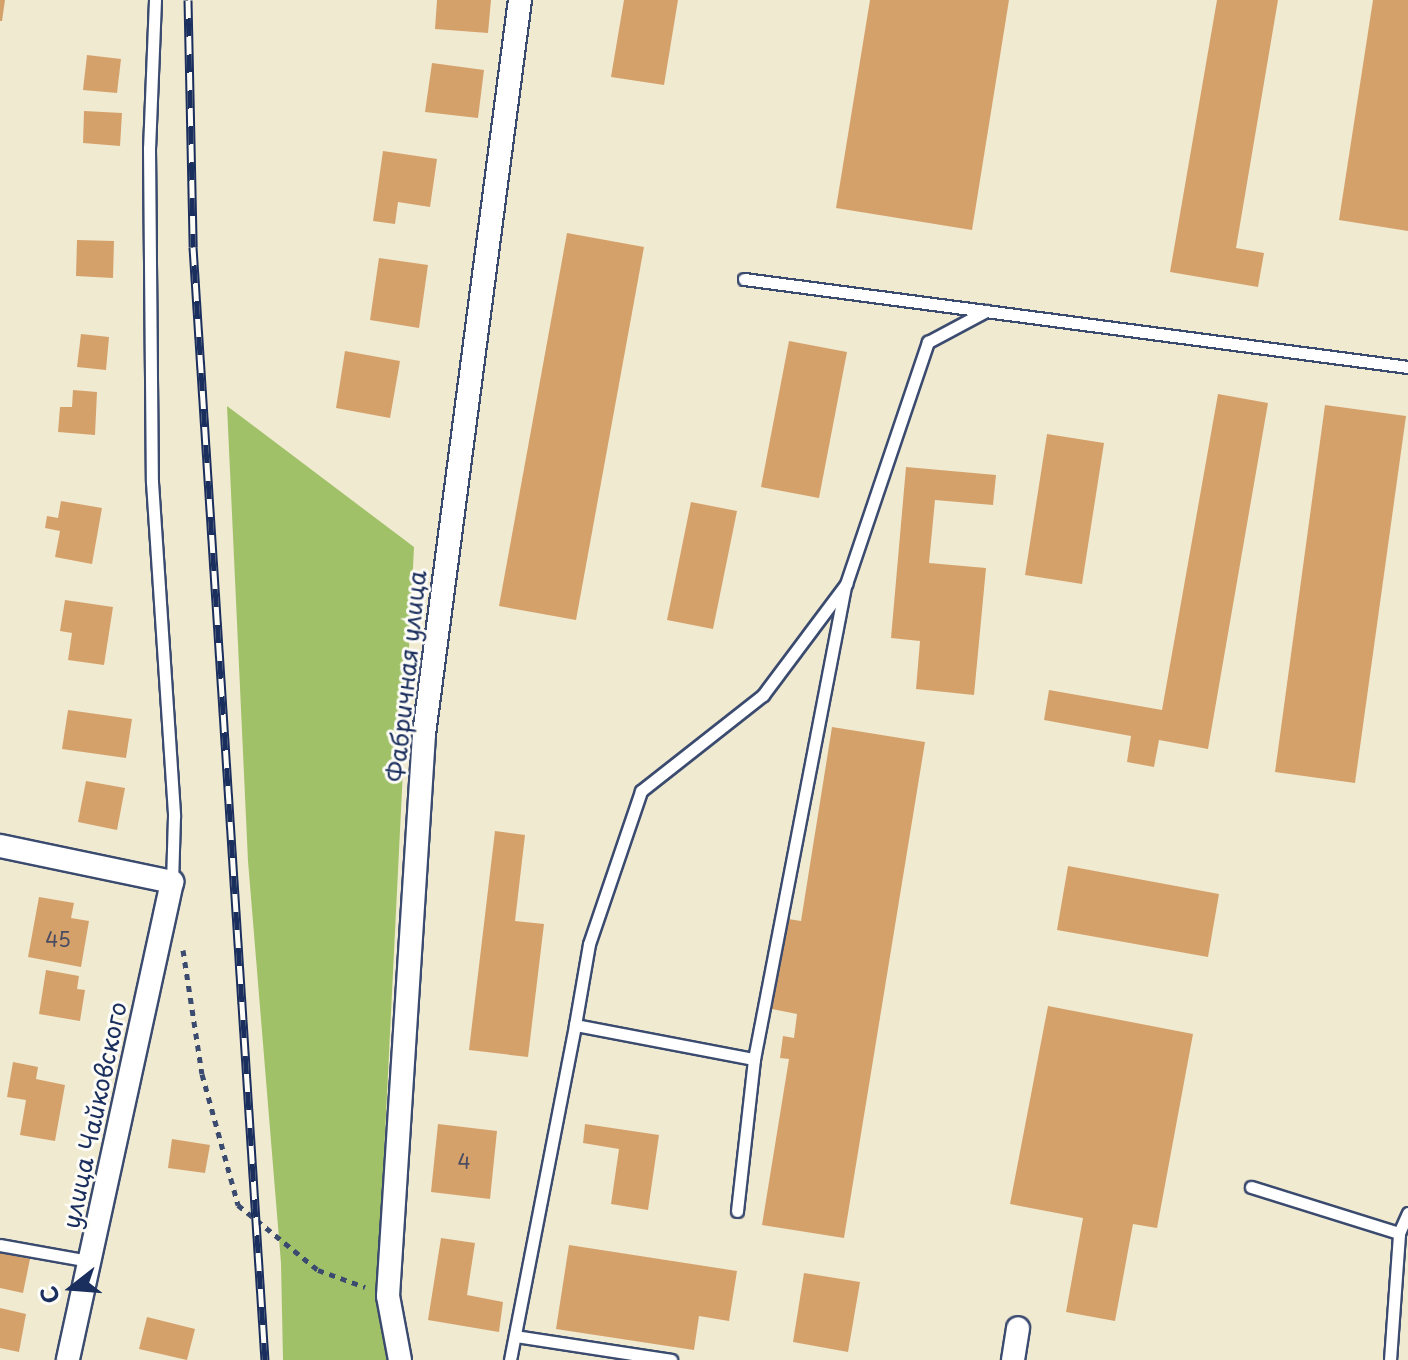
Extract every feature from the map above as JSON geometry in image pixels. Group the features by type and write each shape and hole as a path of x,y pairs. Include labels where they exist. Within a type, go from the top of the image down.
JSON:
{"street":[{"name":"Фабричная улица","path":"400,1360 388,1296 424,734 520,0"},
{"path":"0,846 172,882"},
{"name":"улица Чайковского","path":"68,1360 172,882"},
{"path":"1013,1360 1018,1328"}],"lane":[{"path":"155,0 149,148 152,482 174,816 172,882"},
{"path":"744,279 1408,367"},
{"path":"737,1211 754,1059 846,584 928,342 986,311"},
{"path":"510,1360 589,944 641,791 763,695 846,584"},
{"path":"575,1025 754,1059"},
{"path":"1251,1187 1399,1233"},
{"path":"1390,1360 1399,1233 1408,1213"},
{"path":"0,1245 89,1261"},
{"path":"515,1336 671,1360"}],"path":[{"path":"181,941 202,1074 238,1205 318,1270 388,1296"}],"green space":[{"path":"227,406 414,547 378,1276 388,1360 283,1360 281,1263 248,861"}],"building":[{"path":"0,0 5,0 2,21 0,21"},
{"path":"437,0 491,0 488,33 435,29"},
{"path":"624,0 678,0 664,85 611,77"},
{"path":"870,0 1009,0 972,230 836,208"},
{"path":"1217,0 1278,0 1236,248 1264,253 1258,287 1170,272"},
{"path":"1373,0 1408,0 1408,231 1339,220"},
{"path":"87,55 121,59 117,93 83,90"},
{"path":"432,63 484,70 478,118 425,112"},
{"path":"84,111 122,113 120,146 83,143"},
{"path":"383,151 437,159 430,207 398,202 395,224 373,221"},
{"path":"567,233 644,247 576,620 499,606"},
{"path":"77,240 114,241 113,278 76,276"},
{"path":"379,258 428,265 419,328 370,320"},
{"path":"81,334 109,337 106,370 77,367"},
{"path":"789,341 847,352 819,498 761,487"},
{"path":"345,351 400,361 390,418 336,408"},
{"path":"73,390 97,392 95,435 58,432 60,407 72,407"},
{"path":"1218,394 1268,403 1208,749 1159,740 1154,767 1127,762 1131,736 1044,720 1049,690 1162,710"},
{"path":"1325,405 1406,416 1355,783 1275,772"},
{"path":"1047,434 1104,443 1082,584 1025,575"},
{"path":"906,467 996,475 993,505 935,500 929,563 986,568 974,695 916,689 920,641 891,638"},
{"path":"61,501 102,508 92,564 55,557 60,531 45,528 47,516 58,518"},
{"path":"691,502 737,511 713,629 667,620"},
{"path":"65,600 113,607 104,665 68,660 72,633 60,631"},
{"path":"68,710 132,719 126,758 62,749"},
{"path":"832,727 925,742 844,1238 762,1225 789,1059 780,1058 783,1036 794,1038 797,1014 767,1008 782,918 801,921"},
{"path":"86,781 125,788 117,830 78,822"},
{"path":"495,831 525,835 515,921 544,924 528,1057 469,1050"},
{"path":"1068,866 1219,894 1208,957 1057,930"},
{"path":"39,897 74,903 71,918 89,921 81,967 28,957"},
{"path":"46,970 79,976 77,989 85,990 80,1021 39,1014"},
{"path":"1048,1006 1193,1034 1157,1228 1133,1224 1115,1321 1066,1312 1083,1218 1010,1204"},
{"path":"13,1062 38,1067 36,1079 65,1085 55,1141 20,1135 26,1100 7,1097"},
{"path":"438,1124 497,1131 490,1199 431,1192"},
{"path":"585,1124 659,1135 648,1210 611,1204 619,1149 583,1143"},
{"path":"172,1139 210,1145 205,1173 168,1168"},
{"path":"441,1238 475,1243 467,1295 503,1302 499,1332 428,1320"},
{"path":"569,1245 737,1271 729,1321 699,1316 694,1350 556,1329"},
{"path":"0,1253 30,1259 23,1293 0,1288"},
{"path":"804,1273 860,1282 848,1352 793,1342"},
{"path":"0,1308 26,1314 19,1352 0,1348"},
{"path":"147,1317 195,1329 187,1360 139,1349"}],"railway":[{"path":"188,0 193,247 265,1360"}]}
